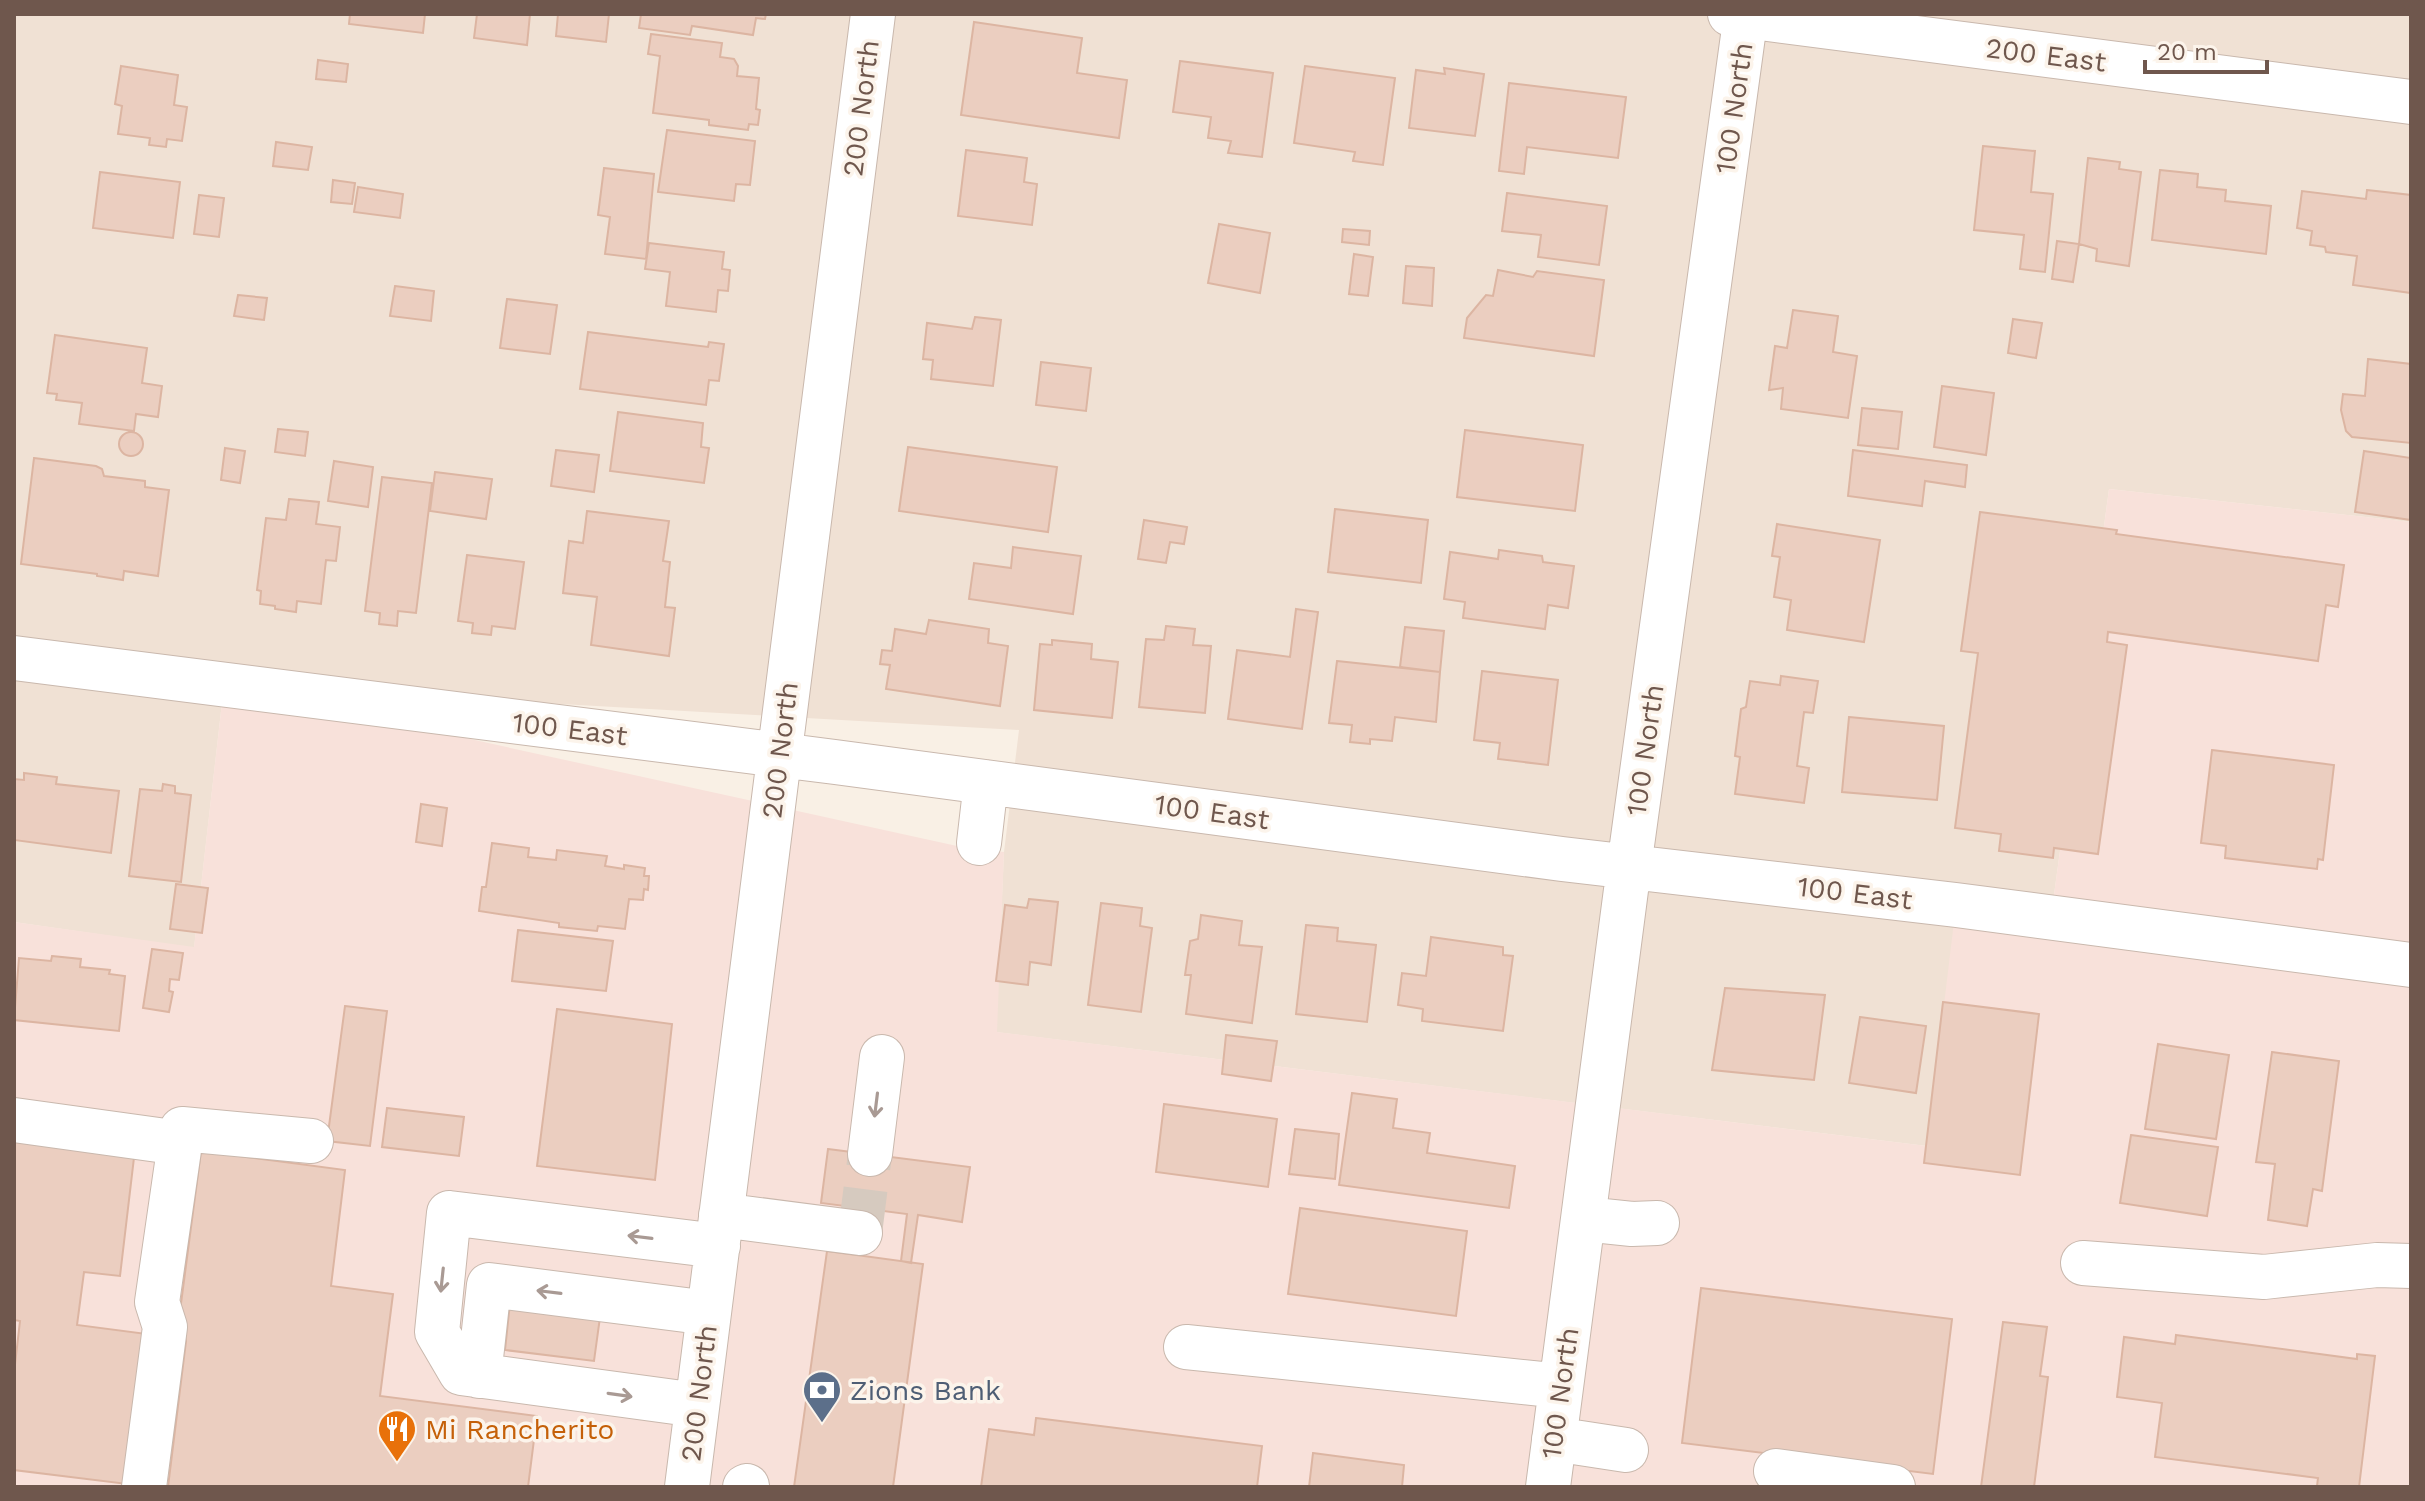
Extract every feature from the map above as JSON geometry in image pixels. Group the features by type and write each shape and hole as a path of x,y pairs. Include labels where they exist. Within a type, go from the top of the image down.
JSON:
{"street":[{"name":"200 North","path":"687,1487 873,14"},
{"name":"200 East","path":"1740,15 2411,102"},
{"name":"100 North","path":"1548,1487 1740,15"},
{"name":"100 East","path":"14,658 2411,965"},
{"path":"979,843 986,782"},
{"path":"870,1154 882,1057"},
{"path":"14,1120 180,1143"},
{"path":"144,1487 165,1327 157,1302 182,1129 311,1141"},
{"path":"697,1405 461,1373 437,1332 449,1213 720,1230 860,1233"},
{"path":"1584,1219 1657,1223"},
{"path":"2083,1263 2264,1277 2377,1265 2411,1266"},
{"path":"479,1376 489,1285 709,1313"},
{"path":"1186,1347 1561,1386"},
{"path":"1554,1439 1626,1450"},
{"path":"1776,1471 1893,1487"}],"shaded area":[{"path":"14,14 2411,14 2411,522 2109,489 2051,917 1927,1146 996,1032 1004,852 1019,730 224,685 194,948 14,922"},
{"path":"2109,489 2411,522 2411,1487 14,1487 14,922 194,947 224,685 957,846 1004,852 997,1032 1927,1146 1956,905 2051,917"}],"building":[{"path":"350,14 425,14 423,33 349,24"},
{"path":"477,14 530,14 527,45 474,38"},
{"path":"558,14 609,14 606,42 556,36"},
{"path":"641,14 766,14 765,19 756,18 753,35 692,26 690,35 639,28"},
{"path":"974,22 1082,38 1077,73 1127,80 1119,138 961,115"},
{"path":"651,34 722,43 720,57 734,59 738,66 737,76 759,78 758,125 749,124 748,130 709,125 709,120 653,113 660,56 648,54"},
{"path":"318,60 348,64 346,82 316,79"},
{"path":"1180,61 1273,73 1262,157 1228,153 1231,141 1208,138 1211,117 1173,112"},
{"path":"121,66 178,75 174,105 187,107 182,141 167,139 166,147 149,145 150,138 118,134 122,106 115,104"},
{"path":"1305,66 1395,78 1383,165 1353,161 1355,152 1294,143"},
{"path":"1444,68 1484,74 1475,136 1409,128 1416,70 1445,74"},
{"path":"1509,83 1626,97 1618,158 1527,147 1524,174 1499,171"},
{"path":"667,130 755,141 750,185 736,184 734,201 658,192"},
{"path":"276,142 312,147 308,170 273,166"},
{"path":"1983,146 2035,151 2031,192 2053,194 2045,272 2020,269 2024,235 1974,230"},
{"path":"966,150 1027,158 1024,182 1037,184 1032,225 958,216"},
{"path":"2088,158 2120,162 2119,169 2141,172 2129,266 2096,261 2097,249 2079,244"},
{"path":"604,168 654,174 646,259 605,254 610,217 598,215"},
{"path":"2160,170 2198,174 2197,187 2226,190 2225,201 2271,206 2266,254 2152,240"},
{"path":"100,172 180,182 173,238 93,228"},
{"path":"333,180 355,183 352,204 331,202"},
{"path":"358,187 403,194 400,218 354,212"},
{"path":"2367,190 2411,195 2411,293 2353,285 2357,256 2326,252 2325,247 2310,245 2312,231 2297,228 2302,191 2366,199"},
{"path":"1507,193 1607,206 1599,265 1538,257 1541,235 1502,231"},
{"path":"199,195 224,198 219,237 194,234"},
{"path":"1219,224 1270,233 1260,293 1208,283"},
{"path":"1343,229 1370,231 1369,245 1342,242"},
{"path":"2057,241 2079,244 2073,282 2052,279"},
{"path":"649,243 724,252 722,269 730,270 728,291 718,290 716,312 666,306 670,272 645,269"},
{"path":"1354,254 1373,257 1368,296 1349,294"},
{"path":"1406,266 1434,268 1432,306 1403,303"},
{"path":"1498,270 1533,277 1537,271 1604,280 1594,356 1464,338 1467,318 1486,295 1493,296"},
{"path":"395,286 434,291 431,321 390,316"},
{"path":"238,295 267,298 264,320 234,316"},
{"path":"507,299 557,305 550,354 500,348"},
{"path":"1793,310 1838,316 1833,352 1857,356 1848,418 1781,409 1783,388 1769,390 1775,346 1787,348"},
{"path":"975,317 1001,320 993,386 931,379 933,360 923,359 927,323 972,329"},
{"path":"2013,319 2042,323 2036,358 2008,353"},
{"path":"588,332 708,347 709,342 724,344 719,381 709,380 706,405 580,389"},
{"path":"55,335 147,348 142,383 162,386 158,417 136,414 134,431 79,424 82,403 56,400 57,394 47,393"},
{"path":"2368,359 2411,364 2411,443 2352,437 2346,431 2341,410 2343,394 2365,396"},
{"path":"1041,362 1091,368 1086,411 1036,405"},
{"path":"1942,386 1994,393 1986,455 1934,447"},
{"path":"1862,408 1902,412 1898,449 1858,445"},
{"path":"618,412 703,423 701,447 709,448 704,483 610,471"},
{"path":"278,429 308,432 305,456 275,452"},
{"path":"1465,430 1583,445 1575,511 1457,497"},
{"path":"131,432 139,436 143,444 139,452 131,456 123,452 119,444 123,436"},
{"path":"908,447 1057,467 1048,532 899,511"},
{"path":"225,448 245,451 240,483 221,480"},
{"path":"556,450 599,455 594,492 551,486"},
{"path":"1853,450 1967,465 1965,487 1925,481 1922,506 1848,496"},
{"path":"2364,451 2411,458 2411,520 2355,512"},
{"path":"34,458 96,466 102,469 104,476 145,481 145,487 169,490 158,576 124,571 123,580 21,564"},
{"path":"334,461 373,467 368,507 328,501"},
{"path":"435,472 492,479 486,519 430,511"},
{"path":"382,477 432,483 416,613 398,611 397,626 379,624 380,613 365,611"},
{"path":"289,499 319,502 316,524 340,527 336,561 326,560 321,604 297,601 296,612 260,604 261,591 257,590 266,518 286,520"},
{"path":"1335,509 1428,520 1421,583 1328,572"},
{"path":"587,511 669,521 663,561 670,562 665,607 675,608 669,656 591,645 597,597 563,593 569,541 583,543"},
{"path":"1980,512 2344,565 2338,607 2326,605 2318,661 2108,632 2107,642 2127,645 2098,854 2054,848 2053,858 1999,851 2001,834 1955,828 1978,653 1961,651"},
{"path":"1144,520 1187,527 1184,544 1170,542 1166,563 1138,559"},
{"path":"1777,524 1880,540 1864,642 1787,630 1791,600 1774,597 1780,557 1772,556"},
{"path":"1013,547 1081,556 1073,614 969,599 974,563 1011,568"},
{"path":"1499,550 1542,556 1543,562 1574,566 1568,608 1548,605 1545,629 1463,618 1465,602 1444,599 1450,552 1498,559"},
{"path":"467,555 524,562 515,629 492,626 491,635 472,633 473,623 458,621"},
{"path":"1296,609 1318,612 1302,729 1228,719 1237,650 1290,657"},
{"path":"929,620 989,629 988,643 1008,646 1000,706 886,689 890,665 880,664 882,650 892,651 895,629 926,634"},
{"path":"1166,626 1195,629 1193,645 1211,646 1205,713 1139,707 1146,639 1164,640"},
{"path":"1405,627 1444,631 1440,672 1400,667"},
{"path":"1052,640 1092,644 1091,659 1118,662 1112,718 1034,710 1040,644 1052,645"},
{"path":"1337,661 1440,672 1436,722 1395,717 1392,741 1370,739 1370,744 1350,742 1352,725 1329,723"},
{"path":"1482,671 1558,680 1548,765 1498,759 1500,743 1474,740"},
{"path":"1781,676 1818,681 1813,713 1804,712 1797,766 1809,768 1804,803 1735,794 1740,757 1735,756 1741,709 1746,707 1750,681 1780,685"},
{"path":"1849,717 1944,726 1937,800 1842,792"},
{"path":"2212,750 2334,765 2323,860 2318,859 2317,869 2225,858 2226,846 2201,843"},
{"path":"24,773 57,777 56,784 119,791 111,853 14,840 14,779 24,780"},
{"path":"163,784 175,786 175,793 191,795 181,882 129,876 140,789 162,791"},
{"path":"421,804 447,808 442,846 416,842"},
{"path":"492,843 529,848 528,857 556,860 557,850 607,856 605,866 645,868 644,876 649,876 648,890 644,889 643,900 629,899 625,929 598,926 597,931 559,927 559,923 479,911"},
{"path":"176,884 208,888 202,933 170,929"},
{"path":"1029,899 1058,902 1051,965 1030,962 1028,985 996,981 1005,905 1027,908"},
{"path":"1101,903 1142,908 1140,926 1152,928 1141,1012 1088,1005"},
{"path":"1201,915 1242,921 1239,945 1262,947 1252,1023 1186,1014 1191,975 1185,975 1190,941 1198,939"},
{"path":"1306,925 1338,928 1337,941 1376,945 1367,1022 1296,1014"},
{"path":"518,930 613,941 606,991 512,981"},
{"path":"1431,937 1503,947 1503,955 1513,956 1503,1031 1422,1021 1423,1009 1398,1005 1402,973 1426,976"},
{"path":"152,949 183,953 179,980 170,979 169,991 173,992 169,1012 143,1008"},
{"path":"52,956 81,959 80,967 110,970 109,974 125,976 119,1031 14,1020 19,958 51,961"},
{"path":"1725,988 1825,995 1814,1080 1712,1070"},
{"path":"1943,1002 2039,1014 2020,1175 1924,1163"},
{"path":"345,1006 387,1011 370,1146 327,1141"},
{"path":"557,1009 672,1024 655,1180 537,1166"},
{"path":"1860,1017 1926,1026 1916,1093 1849,1083"},
{"path":"1226,1035 1277,1041 1271,1081 1222,1074"},
{"path":"2158,1044 2229,1055 2216,1139 2145,1129"},
{"path":"2272,1052 2339,1061 2322,1191 2313,1189 2307,1226 2268,1220 2275,1164 2256,1162"},
{"path":"1352,1093 1397,1099 1393,1128 1430,1133 1427,1153 1515,1166 1509,1208 1339,1185"},
{"path":"1164,1104 1277,1119 1268,1187 1156,1172"},
{"path":"387,1108 464,1117 459,1156 382,1147"},
{"path":"1295,1129 1339,1134 1335,1179 1289,1174"},
{"path":"14,1134 135,1149 120,1276 84,1272 77,1325 147,1334 127,1484 14,1470 14,1373 20,1321 14,1320"},
{"path":"2131,1135 2218,1147 2207,1216 2120,1203"},
{"path":"828,1149 970,1167 962,1222 918,1215 911,1263 901,1261 907,1214 821,1203"},
{"path":"201,1151 345,1170 331,1286 393,1294 380,1396 537,1416 528,1487 168,1487 186,1341 180,1311"},
{"path":"1300,1208 1467,1231 1456,1316 1288,1294"},
{"path":"827,1251 923,1264 893,1487 794,1487"},
{"path":"1701,1288 1952,1319 1933,1474 1682,1443"},
{"path":"510,1303 601,1310 594,1361 505,1350"},
{"path":"2003,1322 2047,1327 2040,1376 2048,1377 2034,1487 1981,1487"},
{"path":"2176,1335 2357,1359 2357,1354 2375,1356 2359,1487 2317,1486 2318,1478 2155,1457 2162,1403 2117,1397 2124,1337 2175,1344"},
{"path":"1036,1418 1262,1446 1257,1487 981,1487 989,1429 1034,1435"},
{"path":"1313,1453 1404,1465 1402,1487 1309,1487"}],"tunnel":[{"path":"860,1233 870,1154"}],"place":[{"name":"Zions Bank","path":"822,1424"},
{"name":"Mi Rancherito","path":"397,1463"}]}
